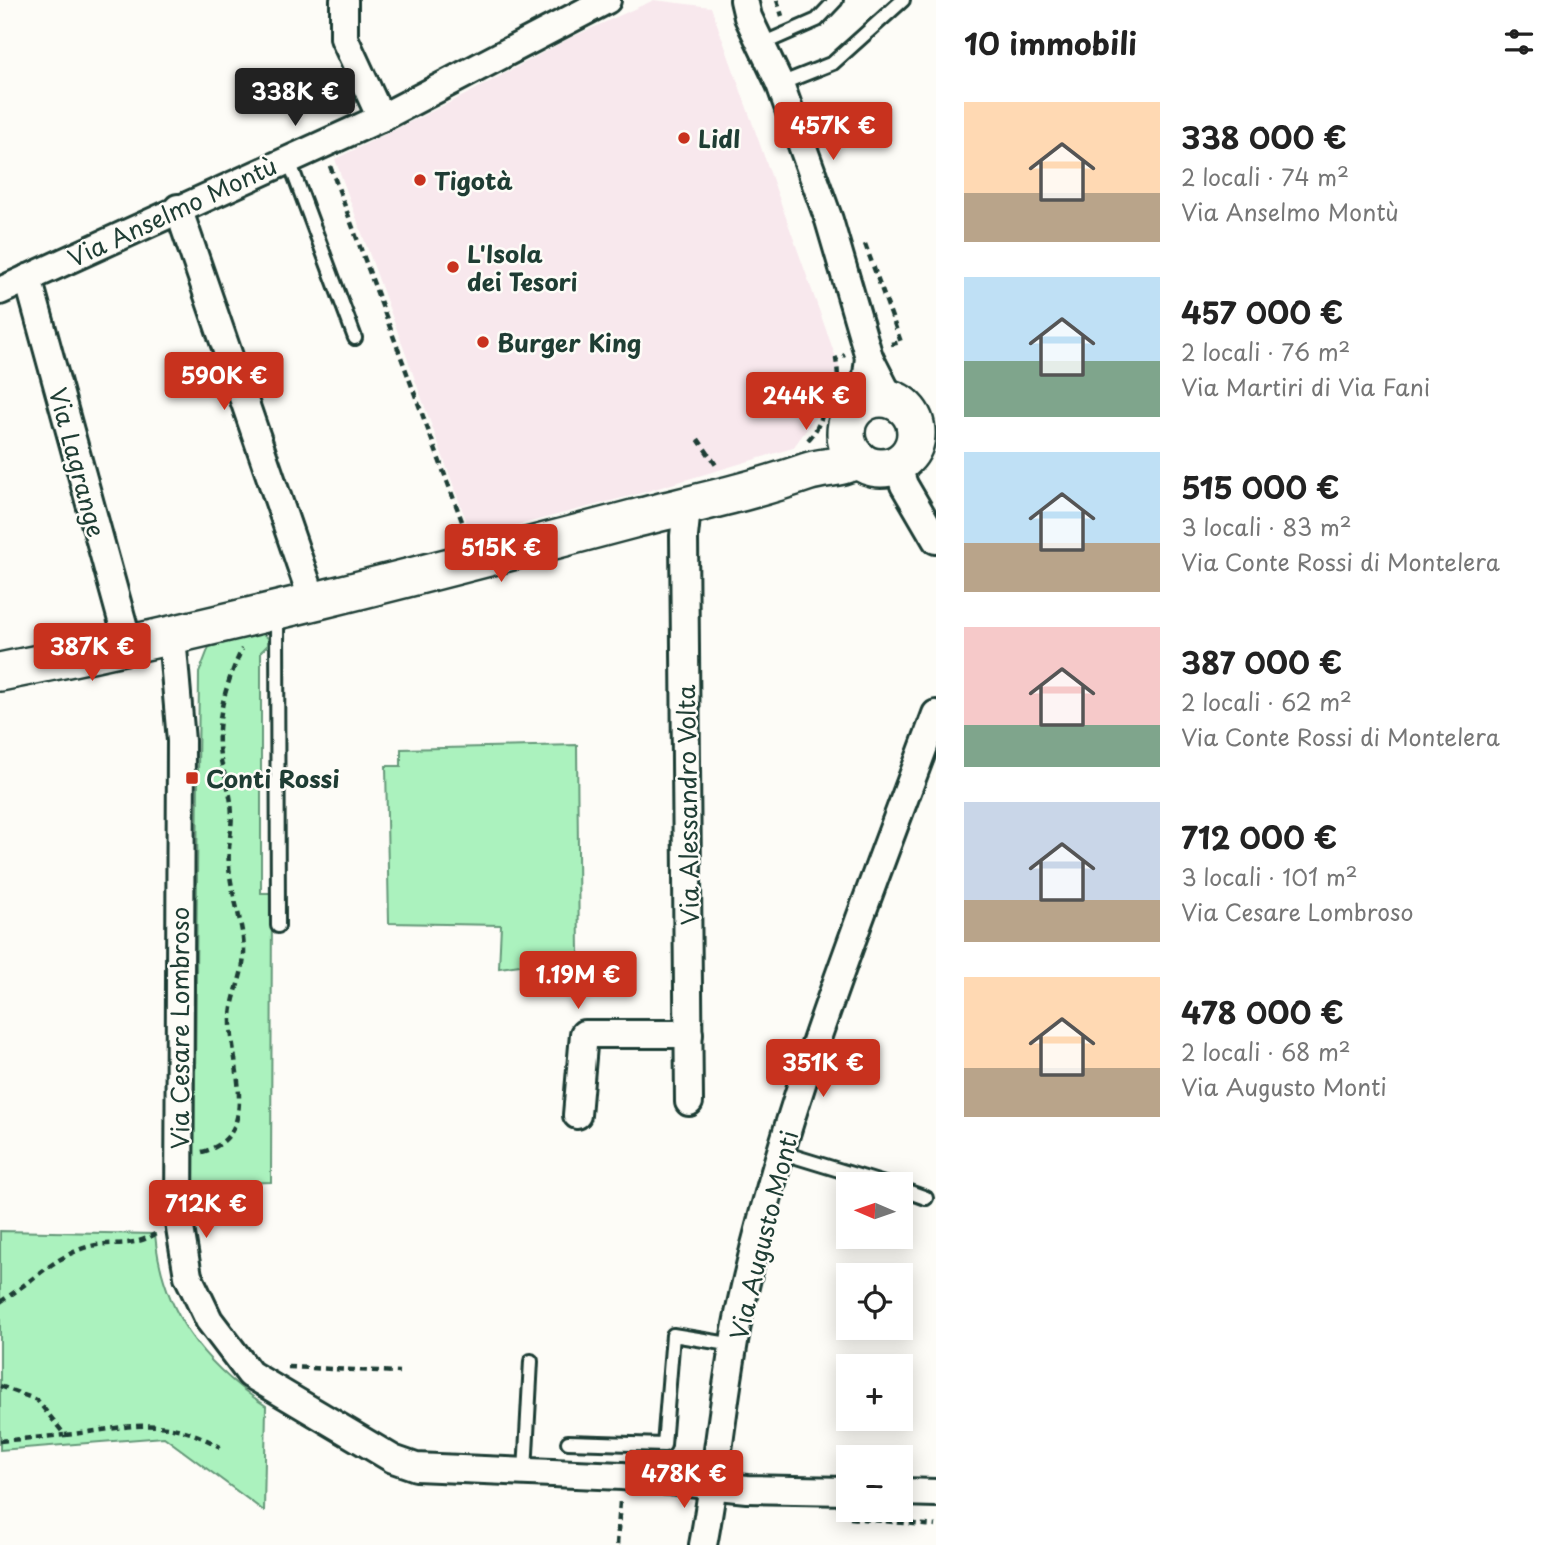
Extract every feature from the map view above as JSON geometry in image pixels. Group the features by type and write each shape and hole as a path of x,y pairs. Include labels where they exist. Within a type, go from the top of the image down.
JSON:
{"street":[{"path":"344,0 344,38 381,118"},
{"name":"Via Anselmo Montù","path":"0,290 320,143 381,118 607,0"},
{"path":"726,0 746,8 780,84 830,220 862,354 894,431 904,485 936,540"},
{"path":"178,208 313,601"},
{"name":"Via Lagrange","path":"28,278 128,646"},
{"path":"0,672 276,616 313,601 687,508 806,457 841,468 894,431"},
{"name":"Via Alessandro Volta","path":"687,508 684,536 689,1102"},
{"name":"Via Cesare Lombroso","path":"172,637 181,741 180,1222 188,1276 209,1320 250,1374 393,1459 416,1467 622,1476 713,1485"},
{"name":"Via Augusto Monti","path":"703,1545 740,1311 783,1153 813,1049 936,714"},
{"path":"577,1115 584,1034 689,1034"},
{"path":"713,1485 747,1489 836,1491"},
{"path":"913,1492 936,1493"}],"lane":[{"path":"762,44 817,20 836,0"},
{"path":"780,84 833,64 903,0"},
{"path":"288,158 355,338"},
{"path":"276,616 278,926"},
{"path":"783,1153 845,1172"},
{"path":"914,1194 926,1198"},
{"path":"568,1442 664,1445 673,1335 735,1345"},
{"path":"526,1472 531,1362"}],"path":[{"path":"320,143 469,539"},
{"path":"806,457 825,408 837,391 840,378 836,359 862,354"},
{"path":"698,439 715,467 726,472"},
{"path":"194,1154 220,1145 230,1132 240,1109 231,1018 243,969 244,947 229,865 232,812 219,745 223,702 230,674 249,635 276,616"},
{"path":"0,1302 58,1260 88,1247 139,1243 155,1234"},
{"path":"244,1365 399,1372"},
{"path":"0,1385 37,1400 65,1435"},
{"path":"0,1441 162,1424 194,1432 220,1447"},
{"path":"617,1545 622,1476"}],"shaded area":[{"path":"654,0 711,7 840,369 815,418 793,448 638,494 472,537 335,159 465,95 570,38"}],"green space":[{"path":"262,633 268,638 268,645 261,652 261,893 272,893 271,1182 194,1184 199,673 209,647"},
{"path":"577,745 579,957 499,968 501,925 389,923 386,766 401,766 401,749"},
{"path":"0,1231 155,1234 166,1287 189,1333 223,1372 266,1406 264,1511 164,1437 0,1450"}],"place":[{"name":"Lidl","path":"684,138"},
{"name":"Tigotà","path":"420,180"},
{"name":"L'Isola dei Tesori","path":"453,267"},
{"name":"Burger King","path":"483,342"},
{"name":"Conti Rossi","path":"192,778"}]}
